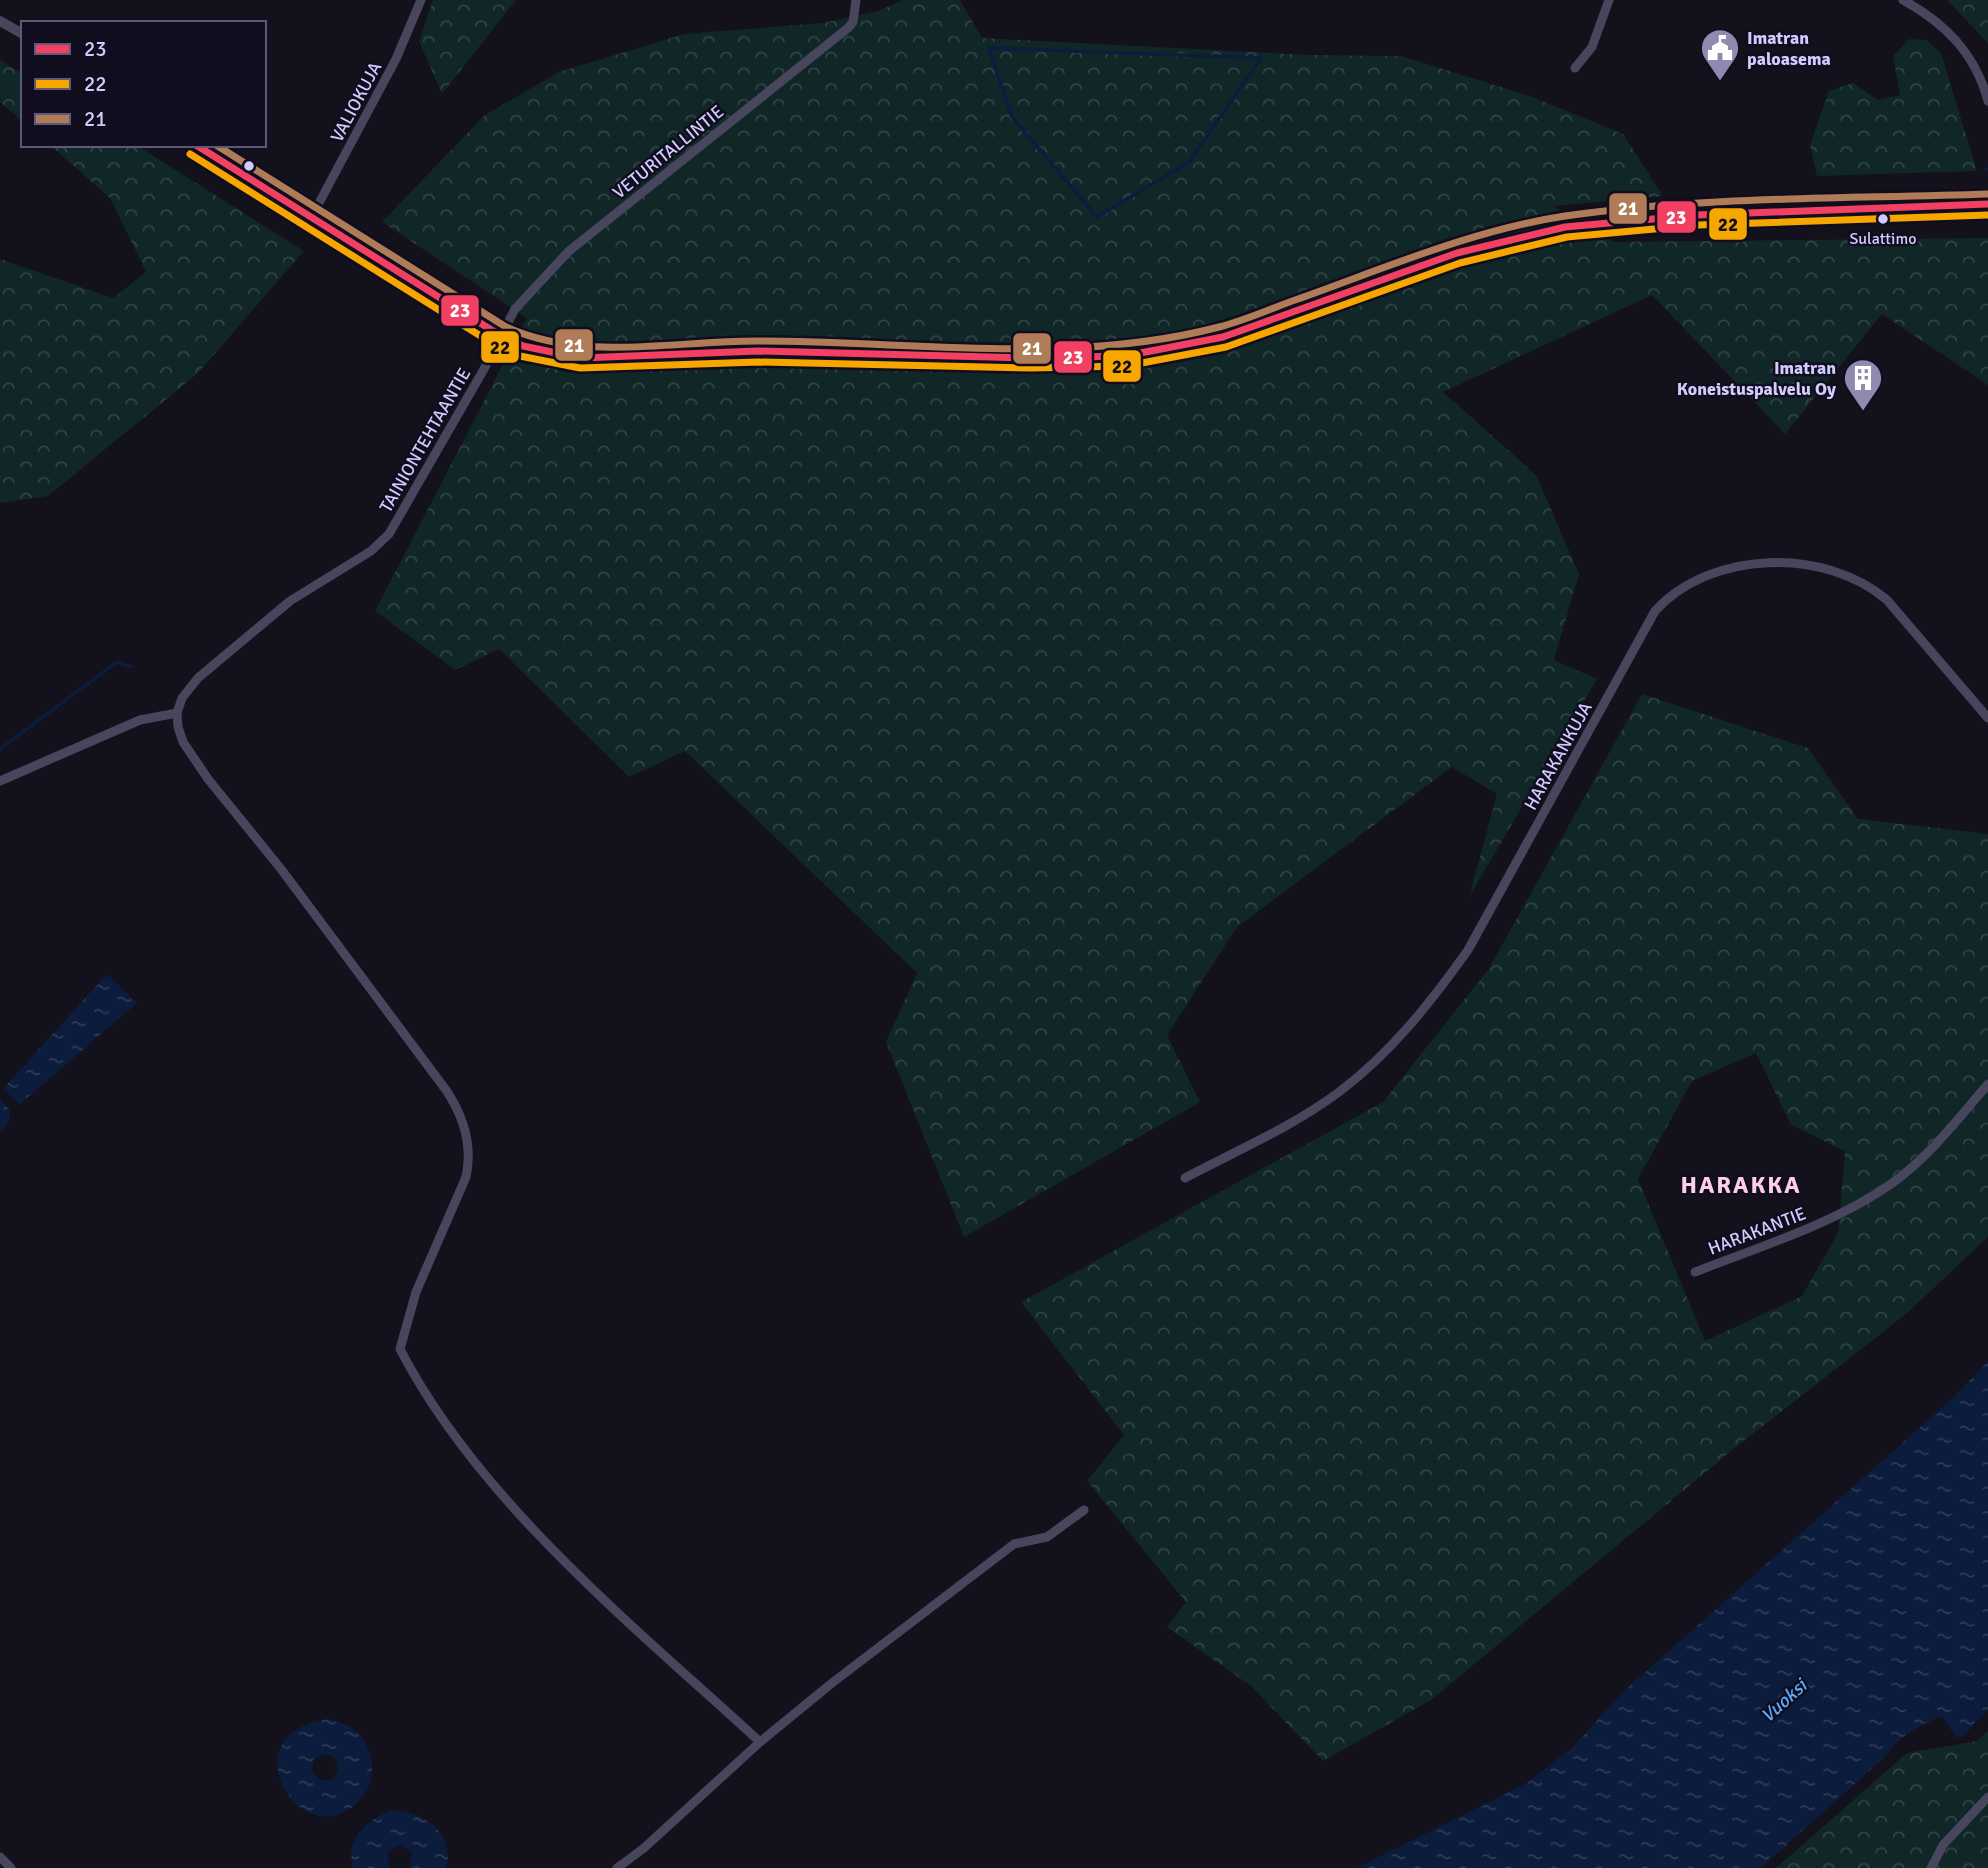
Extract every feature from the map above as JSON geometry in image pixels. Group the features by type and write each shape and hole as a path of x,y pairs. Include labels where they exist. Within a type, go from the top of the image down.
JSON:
{"street":[{"name":"VALIOKUJA","path":"312,216 396,59 421,0"},
{"name":"VETURITALLINTIE","path":"501,336 515,309 569,251 848,28 853,22 856,0"},
{"path":"1575,68 1592,47 1609,0"},
{"path":"1903,0 1924,12 1962,46 1978,73 1988,101"},
{"path":"0,21 21,33"},
{"path":"199,147 501,336 523,346 581,358 758,351 1031,358 1125,356 1223,337 1457,253 1565,227 1684,216 1988,204"},
{"name":"TAINIONTEHTAANTIE","path":"177,713 183,698 198,678 290,601 371,551 389,534 501,336"},
{"name":"HARAKANKUJA","path":"1185,1178 1294,1121 1339,1093 1370,1067 1427,1006 1468,950 1655,611 1671,593 1695,578 1755,564 1784,563 1842,574 1872,587 1887,600 1988,718"},
{"path":"0,781 140,720 177,713 183,742 208,779 281,869 446,1090 460,1113 471,1157 466,1177 416,1292 400,1349 422,1391 512,1506 567,1564 761,1742"},
{"name":"HARAKANTIE","path":"1695,1272 1837,1216 1891,1184 1923,1158 1988,1084"},
{"path":"617,1868 644,1848 761,1742 832,1683 1014,1544 1046,1537 1084,1510"},
{"path":"1931,1868 1943,1845 1988,1797"},
{"path":"0,1857 11,1868"}],"green space":[{"path":"433,0 516,0 442,94 419,41"},
{"path":"903,0 960,0 982,38 1308,55 1401,56 1530,96 1623,134 1663,196 1553,206 1614,242 1988,238 1988,385 1882,314 1785,434 1652,295 1443,392 1536,475 1579,574 1554,660 1597,679 1469,897 1497,794 1452,767 1237,927 1167,1035 1200,1102 964,1237 886,1042 917,973 685,751 629,777 499,649 455,670 375,611 527,318 382,222 485,115 559,72 684,34 823,23 878,11"},
{"path":"1947,0 1988,0 1988,43"},
{"path":"1909,39 1926,40 1941,53 1977,171 1817,176 1810,145 1829,91 1853,83 1878,100 1900,95 1893,56"},
{"path":"0,60 21,73 21,120 0,102"},
{"path":"52,147 139,147 304,251 197,374 48,496 0,503 0,259 113,298 146,272 110,198"},
{"path":"1642,694 1808,748 1858,819 1988,834 1988,1237 1906,1314 1736,1447 1431,1700 1323,1761 1251,1686 1167,1627 1186,1602 1087,1481 1124,1435 1021,1302 1383,1102 1488,970","holes":["1756,1053 1791,1125 1845,1151 1838,1233 1802,1296 1705,1341 1638,1179 1692,1081"]},
{"path":"1988,1731 1988,1868 1776,1868 1907,1753 1977,1741"}],"water":[{"path":"107,974 137,1003 20,1104 3,1089"},
{"path":"0,1099 9,1109 10,1120 0,1132"},
{"name":"Vuoksi","path":"1988,1361 1988,1710 1965,1734 1956,1738 1942,1716 1910,1732 1761,1868 1356,1868 1527,1783 1572,1748 1624,1691 1956,1395"},
{"path":"329,1719 357,1732 368,1749 372,1768 368,1788 363,1796 341,1814 319,1816 299,1807 284,1789 278,1768 281,1747 297,1729","holes":["320,1755 331,1755 337,1762 338,1772 331,1780 320,1780 312,1772 313,1761"]},
{"path":"392,1810 415,1815 434,1826 446,1844 446,1868 410,1868 412,1852 399,1845 387,1853 390,1868 353,1868 352,1848 360,1831"}],"waterway":[{"path":"989,48 1261,58 1189,162 1097,217 1012,117 989,48"},
{"path":"0,749 117,662 132,667"}],"transit line":[{"name":"23","path":"199,147 501,336 523,346 581,358 758,351 1031,358 1125,356 1223,337 1457,253 1565,227 1697,215 1988,204"},
{"name":"21","path":"219,147 506,327 536,338 599,347 760,341 991,349 1106,346 1163,339 1219,327 1463,240 1565,216 1670,205 1776,199 1988,194"},
{"name":"22","path":"190,154 495,345 520,356 580,368 758,362 1031,368 1126,366 1226,347 1460,263 1567,237 1698,225 1988,215"}],"place":[{"name":"Imatran paloasema","path":"1720,82"},
{"name":"Sulattimo","path":"1883,219"},
{"name":"Imatran Koneistuspalvelu Oy","path":"1863,412"}],"district":[{"name":"HARAKKA","path":"1741,1185"}]}
